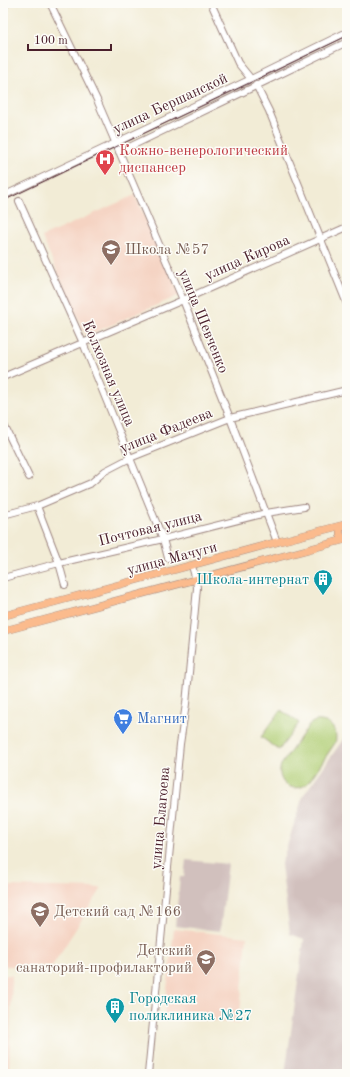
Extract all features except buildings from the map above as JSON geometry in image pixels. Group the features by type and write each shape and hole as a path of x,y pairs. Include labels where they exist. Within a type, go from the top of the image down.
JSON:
{"main road":[{"name":"улица Мачуги","path":"3,616 345,525"},
{"path":"345,525 340,529 340,534 343,538 347,539"},
{"name":"улица Мачуги","path":"3,631 347,539"}],"street":[{"path":"3,5 7,3"},
{"name":"улица Шевченко","path":"50,3 97,100 183,300 277,542"},
{"path":"210,3 238,63 251,79"},
{"name":"улица Бершанской","path":"3,196 347,32"},
{"name":"улица Бершанской","path":"119,152 347,42"},
{"path":"256,86 269,111 347,304"},
{"name":"Колхозная улица","path":"19,201 83,343 163,539 168,558"},
{"name":"улица Кирова","path":"3,377 183,300 347,227"},
{"name":"улица Фадеева","path":"3,515 37,506 91,483 105,471 130,458 230,418 347,390"},
{"path":"3,423 28,477"},
{"path":"37,506 59,563 65,585"},
{"name":"Почтовая улица","path":"3,578 266,513 304,507"},
{"name":"улица Благоева","path":"148,1074 180,744 186,704 197,588 192,566"}],"shaded area":[{"name":"Школа №57","path":"135,195 180,295 86,336 42,237"},
{"path":"347,734 347,1060 343,1074 285,1074 304,939 290,934 281,865 303,796"},
{"path":"186,860 228,864 220,931 175,926 180,877 184,877"},
{"name":"Детский сад №166","path":"6,886 102,888 52,966 3,966 3,891"},
{"name":"Детский санаторий-профилакторий","path":"174,929 247,937 239,1024 164,1015"},
{"path":"3,975 12,975 9,1074 3,1074"}],"green space":[{"path":"281,710 299,723 279,750 261,737"},
{"path":"315,721 325,722 332,726 336,734 335,743 308,783 297,788 292,787 283,782 280,771 281,765 310,724"}],"tram line":[{"path":"3,201 347,36"}],"place":[{"name":"Кожно-венерологический диспансер","path":"105,176"},
{"name":"Школа №57","path":"111,266"},
{"name":"Школа-интернат","path":"323,596"},
{"name":"Магнит","path":"123,735"},
{"name":"Детский сад №166","path":"40,928"},
{"name":"Детский санаторий-профилакторий","path":"206,976"},
{"name":"Городская поликлиника №27","path":"115,1024"}]}
